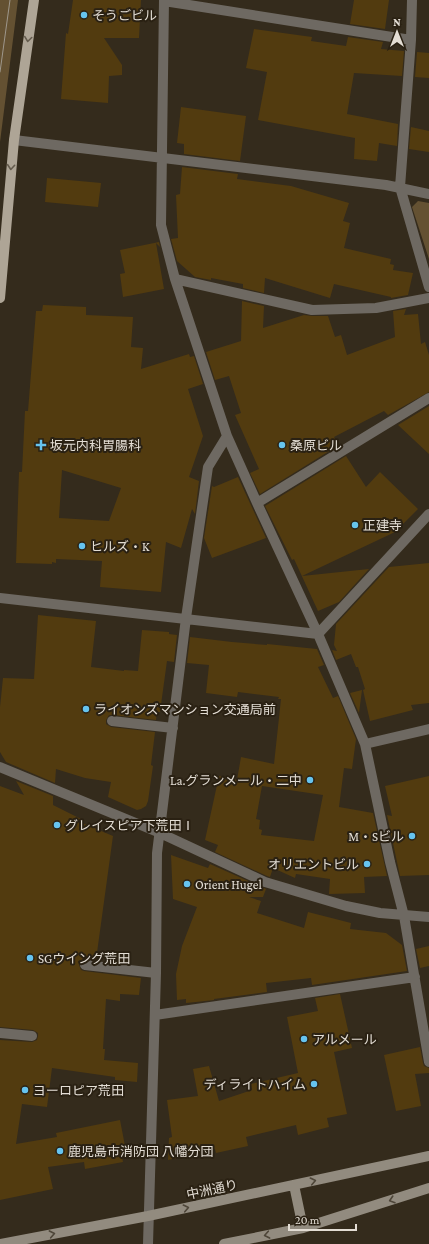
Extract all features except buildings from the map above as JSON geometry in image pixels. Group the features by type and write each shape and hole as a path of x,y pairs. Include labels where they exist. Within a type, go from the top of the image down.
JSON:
{"main road":[{"path":"0,298 14,140 34,0"}],"street":[{"path":"412,0 411,40 400,187 429,287"},
{"path":"411,40 164,1 161,225 175,279 227,436 318,634 365,744 390,862 404,916 429,1062"},
{"path":"14,140 400,187 429,194"},
{"path":"175,279 312,310 376,308 429,298"},
{"path":"257,503 429,398"},
{"path":"148,1244 156,973 157,853 186,618 208,467 227,436"},
{"path":"318,634 429,514"},
{"path":"0,598 318,634"},
{"path":"112,721 173,728"},
{"path":"365,744 429,729"},
{"path":"0,767 160,833 264,882 346,906 380,913 429,917"},
{"path":"85,965 156,973"},
{"path":"155,1015 415,977"},
{"path":"0,1033 32,1036"},
{"name":"中洲通り","path":"0,1244 148,1216 429,1156"},
{"path":"294,1185 303,1228"},
{"path":"224,1244 303,1228 429,1188"}],"shaded area":[{"path":"0,0 18,0 0,142"},
{"path":"418,201 429,203 429,259 412,207"}],"tram line":[{"path":"0,72 10,0"}],"place":[{"name":"そうごビル","path":"84,15"},
{"name":"坂元内科胃腸科","path":"41,445"},
{"name":"桑原ビル","path":"282,445"},
{"name":"正建寺","path":"355,525"},
{"name":"ヒルズ・K","path":"82,546"},
{"name":"ライオンズマンション交通局前","path":"86,709"},
{"name":"La.グランメール・二中","path":"310,780"},
{"name":"グレイスピア下荒田Ⅰ","path":"57,825"},
{"name":"M・Sビル","path":"412,836"},
{"name":"オリエントビル","path":"367,864"},
{"name":"Orient Hugel","path":"187,884"},
{"name":"SGウイング荒田","path":"30,958"},
{"name":"アルメール","path":"304,1039"},
{"name":"ディライトハイム","path":"314,1084"},
{"name":"ヨーロピア荒田","path":"25,1090"},
{"name":"鹿児島市消防団 八幡分団","path":"60,1151"}]}
